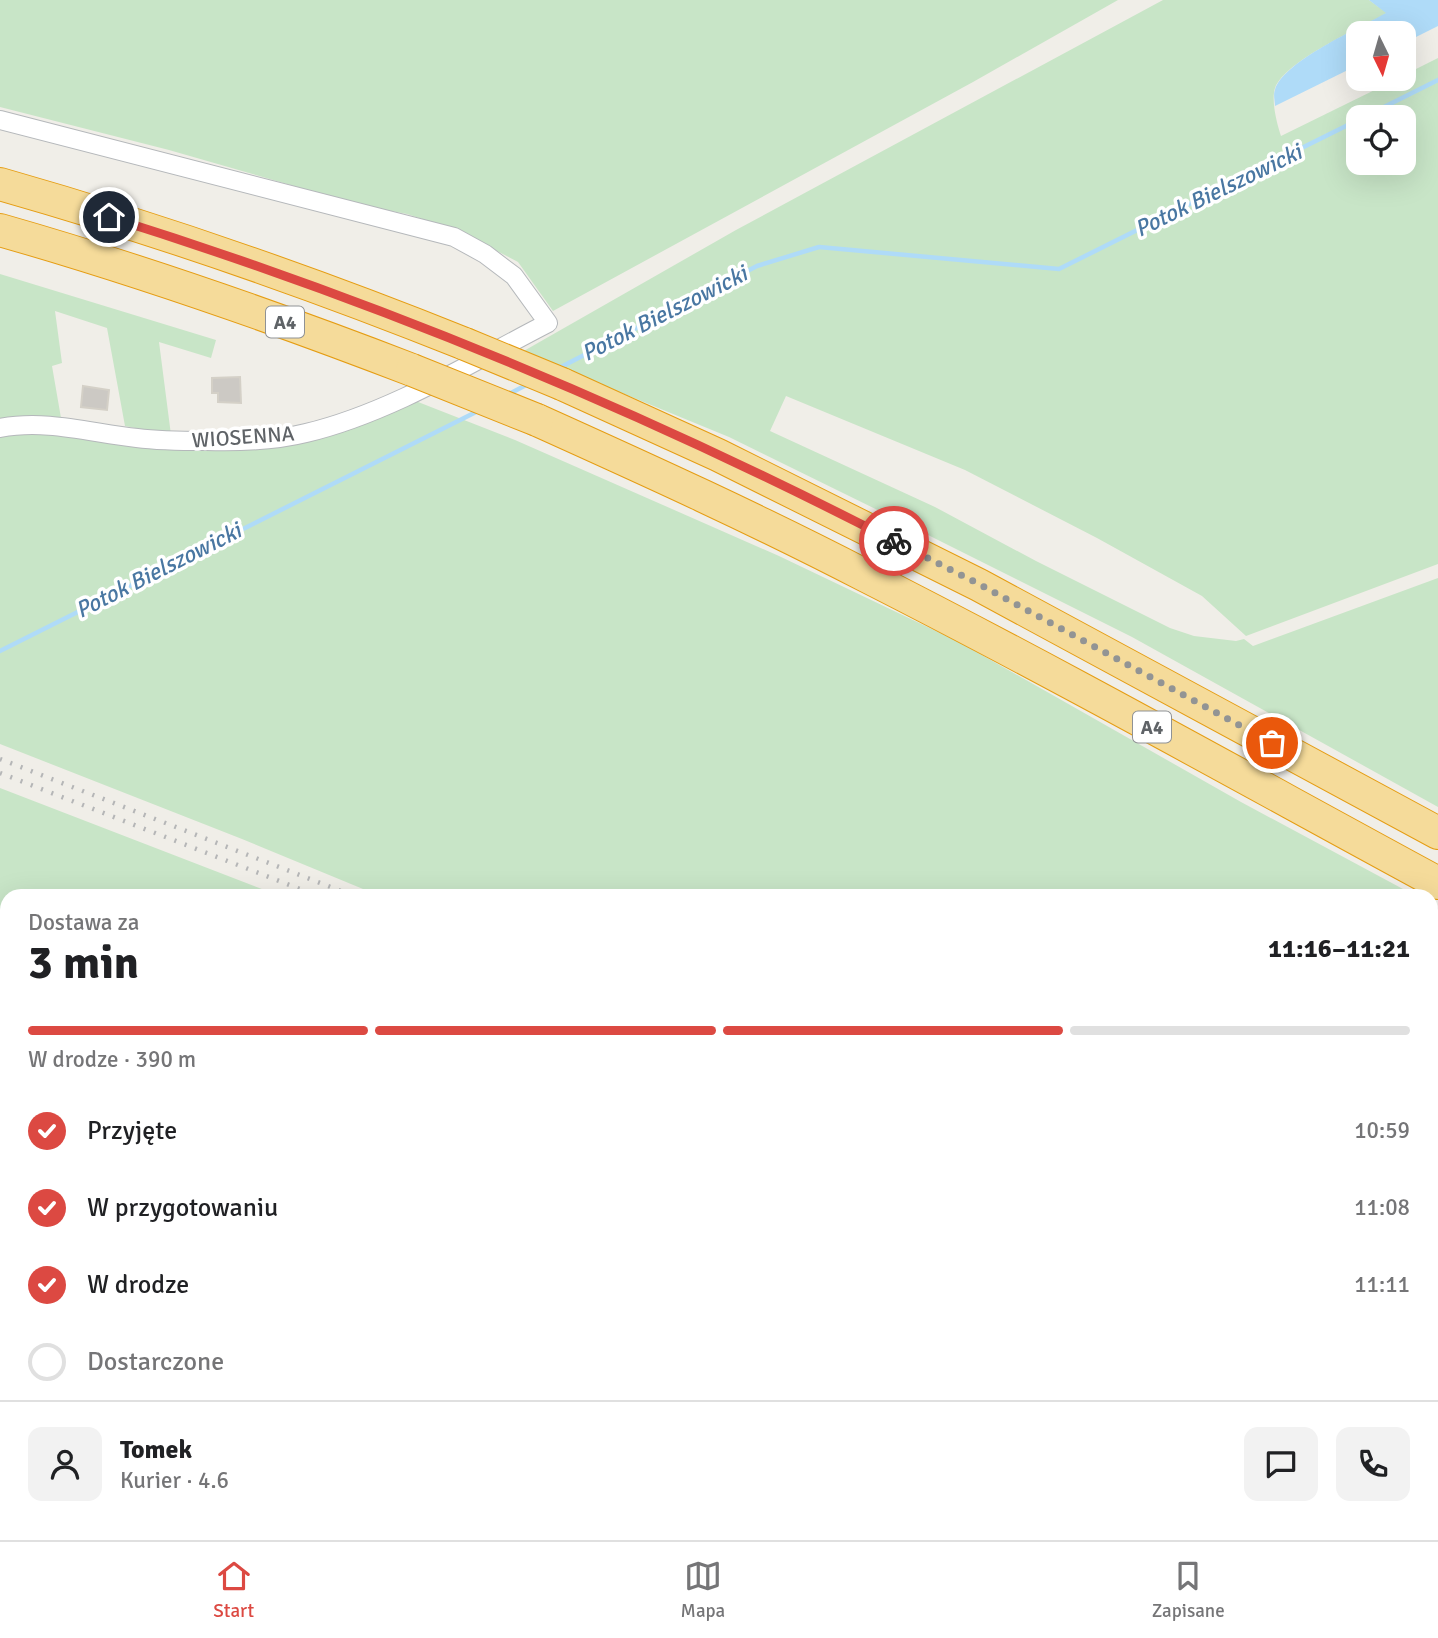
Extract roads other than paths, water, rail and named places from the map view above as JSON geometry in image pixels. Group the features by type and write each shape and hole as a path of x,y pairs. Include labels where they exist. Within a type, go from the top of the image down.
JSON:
{"highway":[{"name":"A4","path":"0,184 253,264 465,344 718,454 979,584 1438,833"},
{"name":"A4","path":"0,230 181,286 412,370 537,421 717,502 1088,692 1438,883"}],"street":[{"name":"WIOSENNA","path":"0,120 454,237 485,254 514,276 548,323 407,394 334,425 306,433 248,441 209,441 136,438 45,425 0,428"}],"water":[{"path":"1369,0 1438,0 1438,26 1416,37 1416,21 1371,21 1386,13"},
{"path":"1346,34 1346,71 1275,106 1275,90 1281,79 1324,46"}],"waterway":[{"name":"Potok Bielszowicki","path":"1388,105 1438,80"},
{"name":"Potok Bielszowicki","path":"557,369 757,266 819,247 1059,269 1346,126"},
{"name":"Potok Bielszowicki","path":"507,395 530,383"},
{"name":"Potok Bielszowicki","path":"0,651 478,411"}],"railway":[{"path":"0,759 336,889"},
{"path":"0,773 300,889"}]}
